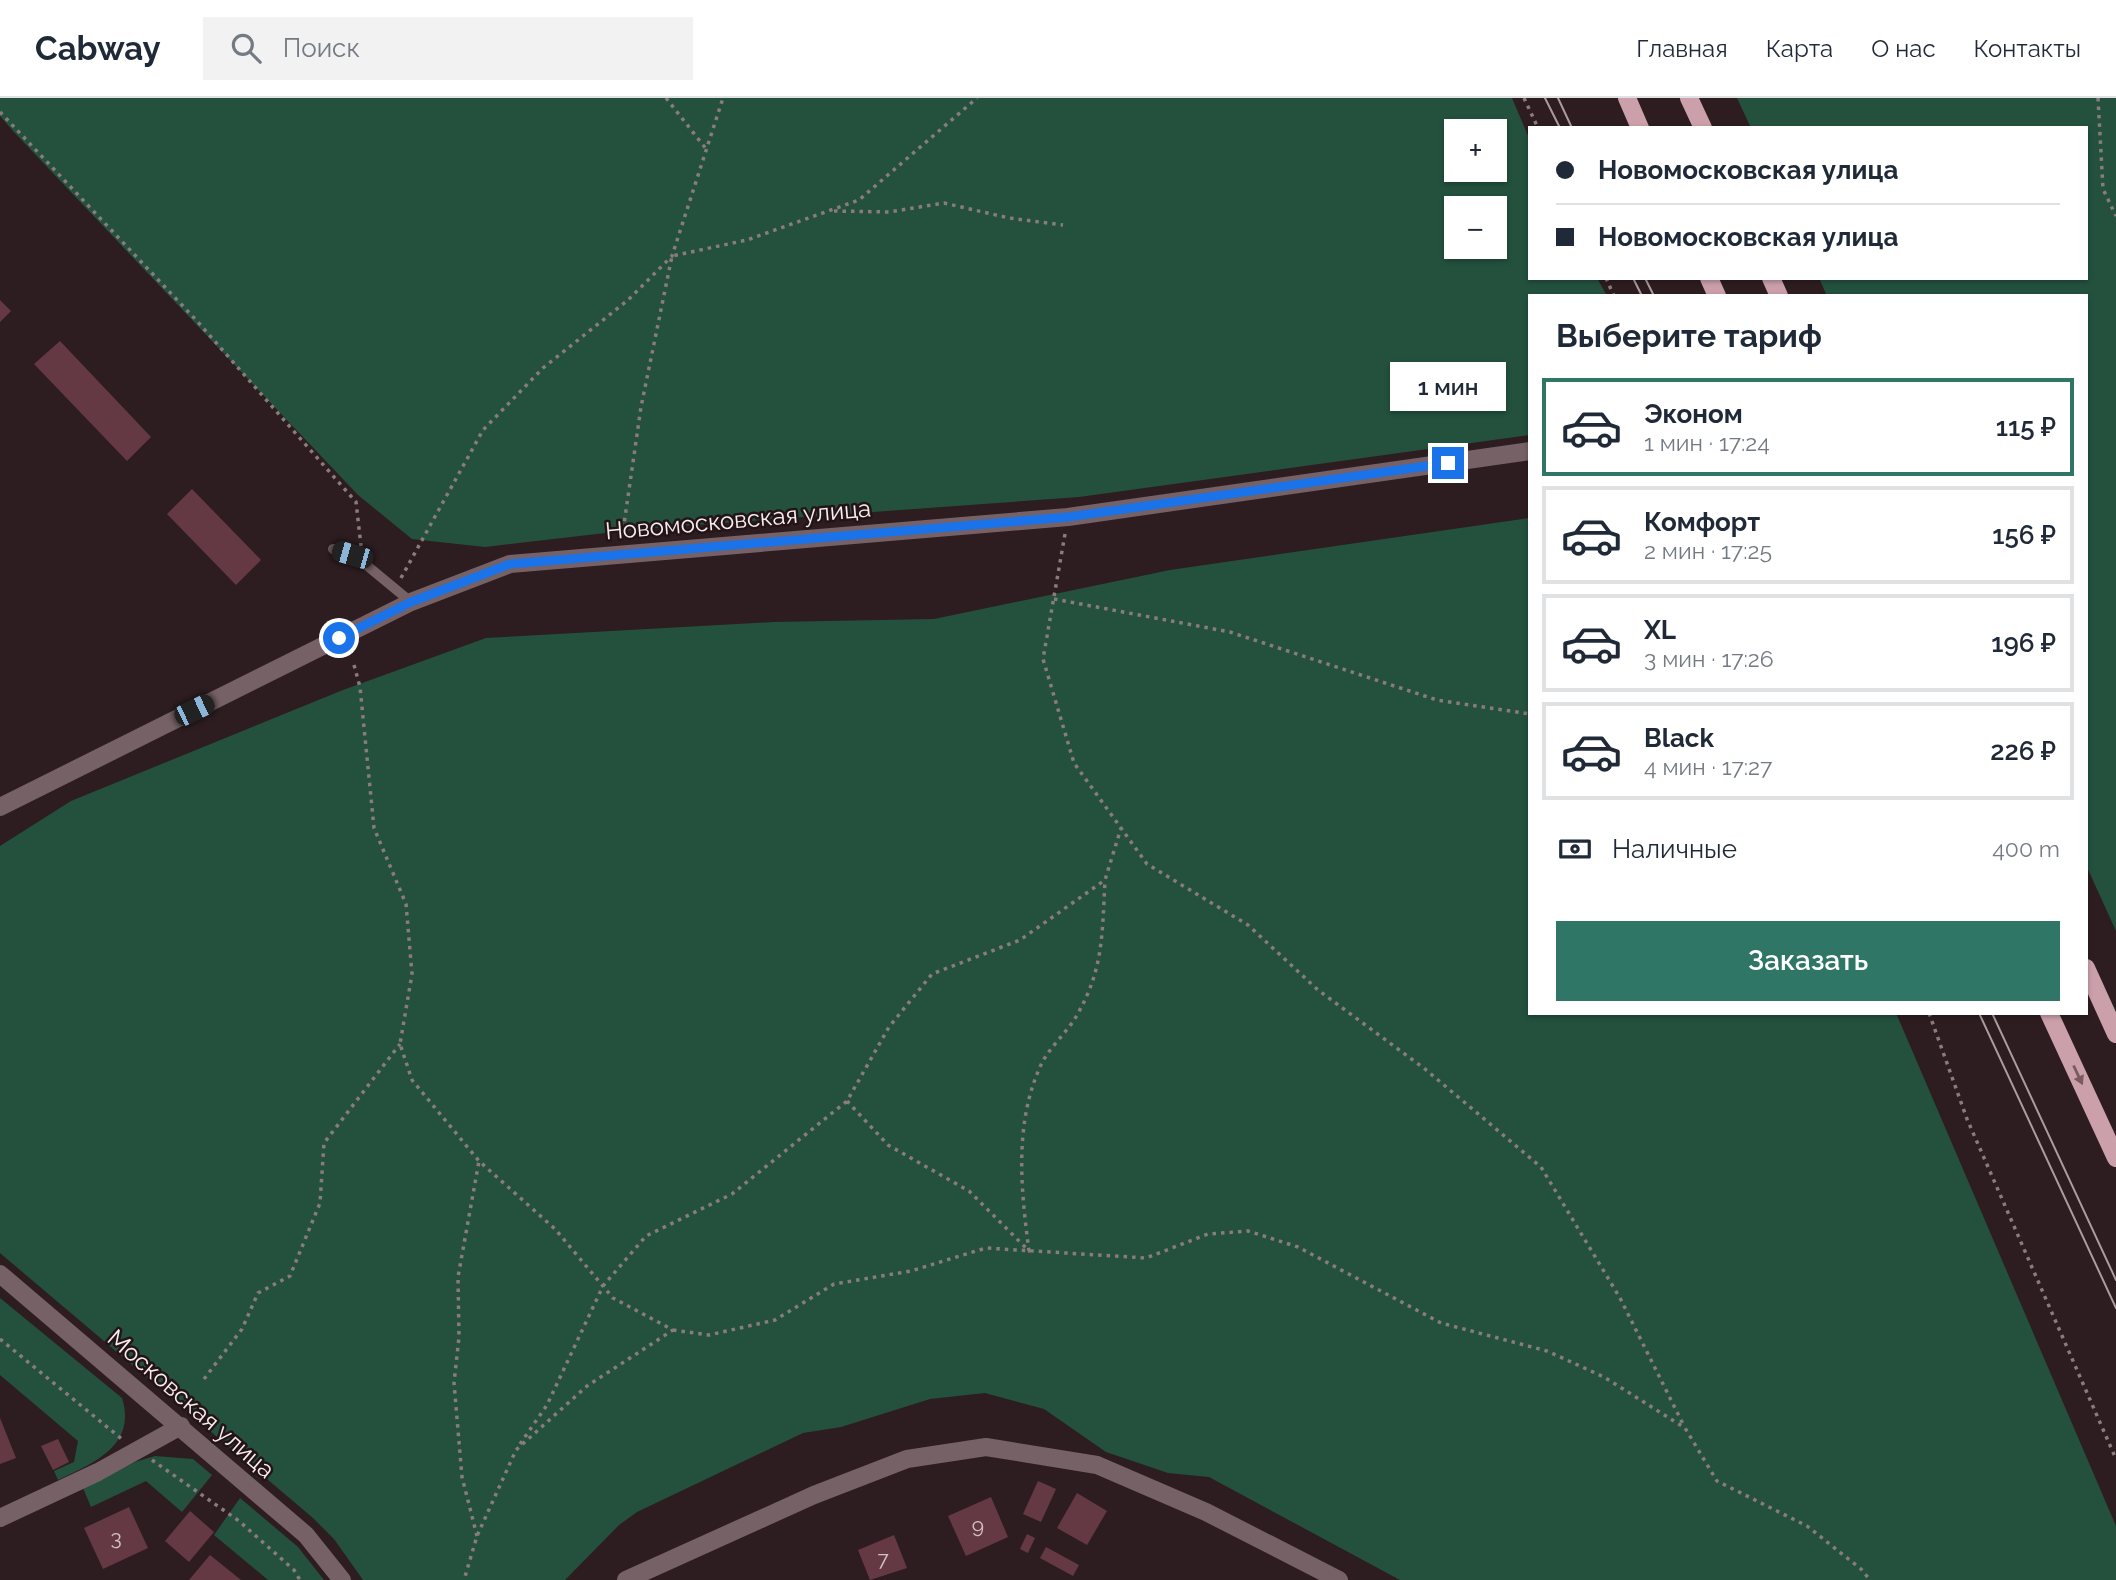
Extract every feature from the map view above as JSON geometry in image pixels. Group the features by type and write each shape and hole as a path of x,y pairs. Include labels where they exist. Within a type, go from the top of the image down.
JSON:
{"main road":[{"path":"1627,98 1639,126"},
{"path":"1689,98 1702,126"},
{"path":"2088,972 2116,1034"},
{"path":"2050,1015 2116,1158"}],"street":[{"name":"Новомосковская улица","path":"0,807 411,602 510,564 1068,517 1528,451"},
{"name":"Московская улица","path":"0,1274 306,1535 342,1580"},
{"path":"0,1518 98,1472 181,1426"},
{"path":"626,1580 814,1495 907,1459 986,1447 1097,1465 1206,1512 1339,1580"}],"lane":[{"path":"333,550 359,559 411,602"}],"path":[{"path":"666,98 707,150"},
{"path":"624,554 621,536 629,477 672,256 723,98"},
{"path":"396,587 483,430 543,368 628,300 672,256 747,240 859,200 977,98"},
{"path":"1524,98 1537,126"},
{"path":"2098,98 2103,189 2116,216"},
{"path":"0,112 197,321 356,502 362,543 359,559"},
{"path":"829,211 889,212 944,203 1009,218 1063,225"},
{"path":"1068,517 1044,659 1074,762 1147,864 1248,925 1318,990 1425,1069 1541,1167 1620,1298 1685,1428 1717,1480 1807,1526 1861,1569 1870,1580"},
{"path":"1054,599 1230,632 1437,700 1528,714"},
{"path":"204,1378 242,1329 258,1293 290,1276 320,1203 324,1143 400,1044 412,974 406,904 374,828 360,687 354,665"},
{"path":"1029,1251 1022,1194 1023,1124 1040,1066 1077,1015 1101,960 1105,880 1121,828"},
{"path":"464,1580 477,1536 516,1450 547,1405 603,1286 646,1236 732,1194 847,1101 889,1027 932,974 1020,940 1105,880"},
{"path":"1929,1015 1967,1119 2116,1460"},
{"path":"400,1044 412,1080 479,1161 555,1229 613,1298 673,1331 709,1335 775,1320 834,1284 911,1271 986,1248 1146,1258 1208,1234 1248,1231 1298,1247 1441,1323 1547,1351 1604,1377 1685,1428"},
{"path":"847,1101 888,1145 969,1191 1029,1251"},
{"path":"477,1536 462,1477 454,1382 459,1337 457,1277 479,1161"},
{"path":"516,1450 587,1386 673,1331"}],"green space":[{"path":"0,98 1512,98 1528,136 1528,280 1598,280 1606,294 1528,294 1528,435 1079,497 640,529 485,547 412,539 358,495 13,131 0,116"},
{"path":"1737,98 2116,98 2116,931 2088,869 2088,294 1826,294 1820,280 2088,280 2088,126 1750,126"},
{"path":"1528,518 1528,1015 1897,1015 2116,1526 2116,1580 1400,1580 1209,1477 1168,1473 1106,1452 1044,1409 985,1393 930,1399 841,1427 803,1433 637,1512 619,1525 565,1580 363,1580 334,1539 313,1518 0,1253 0,846 71,801 343,690 486,638 774,622 934,619 1170,570"},
{"path":"0,1298 122,1398 125,1415 118,1441 98,1459 58,1480 54,1471 74,1462 78,1441 0,1375"},
{"path":"155,1456 193,1459 212,1475 182,1512 146,1481 91,1507 83,1488 135,1462"},
{"path":"240,1498 298,1547 324,1580 268,1580 214,1535"}],"building":[{"path":"0,300 11,311 0,322"},
{"path":"60,341 151,437 127,461 34,364"},
{"path":"192,489 261,560 236,585 167,514"},
{"path":"0,1418 16,1458 0,1464"},
{"path":"58,1439 69,1462 53,1470 41,1446"},
{"path":"1038,1481 1056,1489 1041,1522 1023,1514"},
{"path":"1077,1493 1107,1511 1087,1545 1057,1528"},
{"path":"991,1497 1008,1537 966,1556 948,1516"},
{"path":"129,1507 148,1548 103,1569 84,1528"},
{"path":"190,1511 214,1532 189,1562 165,1541"},
{"path":"1027,1534 1035,1538 1028,1553 1020,1549"},
{"path":"894,1535 907,1568 870,1580 858,1550"},
{"path":"1046,1547 1079,1565 1073,1576 1040,1558"},
{"path":"210,1555 241,1580 189,1580"}],"tram line":[{"path":"1545,98 1559,126"},
{"path":"1558,98 1571,126"},
{"path":"1634,280 1641,294"},
{"path":"1646,280 1653,294"},
{"path":"1980,1015 2116,1308"},
{"path":"1993,1015 2116,1280"}],"route":[{"path":"339,638 411,602 510,564 1068,517 1448,463"}]}
